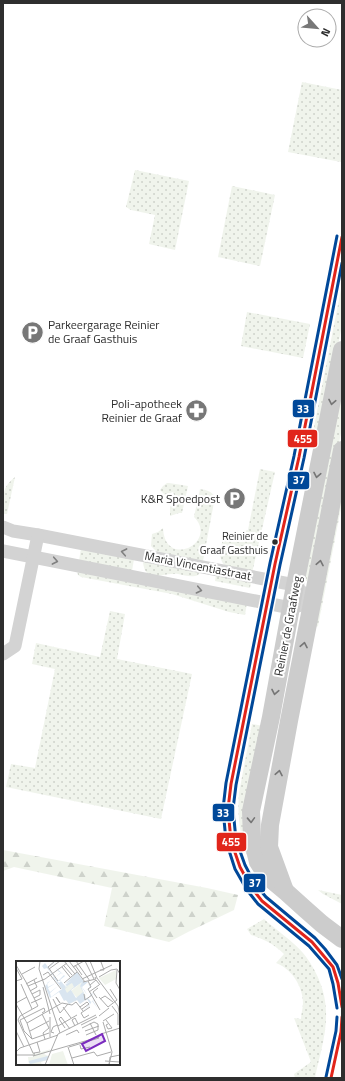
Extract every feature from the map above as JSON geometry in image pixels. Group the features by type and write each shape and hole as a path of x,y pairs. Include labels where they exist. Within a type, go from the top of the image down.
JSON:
{"main road":[{"name":"Reinier de Graafweg","path":"342,350 251,811 252,838 258,862 267,876 322,924 342,939"},
{"name":"Reinier de Graafweg","path":"285,891 269,848 270,825 342,450"}],"street":[{"name":"Maria Vincentiastraat","path":"3,527 295,585"},
{"path":"3,654 15,646 38,535"},
{"name":"Maria Vincentiastraat","path":"3,551 291,608 312,602"},
{"path":"295,585 312,602"}],"green space":[{"path":"302,82 342,90 341,162 288,152"},
{"path":"135,170 189,181 175,250 149,244 155,215 131,210 126,207"},
{"path":"232,186 275,195 260,266 218,257"},
{"path":"342,284 342,325 324,419 314,438 312,437"},
{"path":"247,312 310,324 303,358 241,346"},
{"path":"342,366 342,428 319,543 307,581 305,581"},
{"path":"260,469 275,472 252,573 225,566 221,559 220,553 223,538 248,530"},
{"path":"342,469 342,503 318,626 315,628"},
{"path":"15,477 7,514 3,514 3,498 5,489 10,481"},
{"path":"167,483 188,486 182,513 170,516 170,507 177,503 173,492 165,495 160,490"},
{"path":"200,489 209,491 215,497 203,561 157,552 151,546 152,534 163,528 166,541 172,548 180,550 189,548 196,543 200,535 200,526 194,517"},
{"path":"81,548 134,559 132,571 79,561"},
{"path":"145,561 200,573 197,576 178,574 152,575 145,570 143,563"},
{"path":"77,571 247,603 245,615 229,612 172,594 81,577 78,575"},
{"path":"216,575 251,582 250,588 215,581"},
{"path":"110,611 125,614 117,659 192,674 161,819 6,787 11,764 35,768 55,669 32,664 36,643 100,657"},
{"path":"252,724 263,726 248,858 240,826 238,802"},
{"path":"3,850 238,895 234,910 169,942 104,926 112,888 14,867 3,871"},
{"path":"318,890 342,895 342,904 323,894"},
{"path":"264,919 290,940 303,953 316,973 322,988 326,1004 326,1020 324,1037 315,1078 295,1078 294,1074 311,1062 294,1018 301,1019 303,1003 299,985 292,974 276,963 284,954 269,942 251,935 247,929"}],"transit line":[{"name":"33","path":"337,236 294,456 270,563 226,783 223,809 226,841 235,869 247,890 258,904 309,946 329,969 337,1008"},
{"name":"455","path":"342,237 299,457 275,564 231,784 228,809 231,841 240,867 251,887 262,901 312,942 333,967 338,983 342,1007"},
{"name":"37","path":"342,263 304,458 280,565 236,785 233,809 236,840 245,865 255,884 266,897 315,938 337,965 342,979"},
{"name":"37","path":"326,1077 336,1031 337,1017"},
{"name":"455","path":"331,1078 341,1032 342,1017"}],"place":[{"name":"Parkeergarage Reinier de Graaf Gasthuis","path":"32,332"},
{"name":"Poli-apotheek Reinier de Graaf","path":"197,411"},
{"name":"K&R Spoedpost","path":"235,499"},
{"name":"Reinier de Graaf Gasthuis","path":"275,542"}]}
